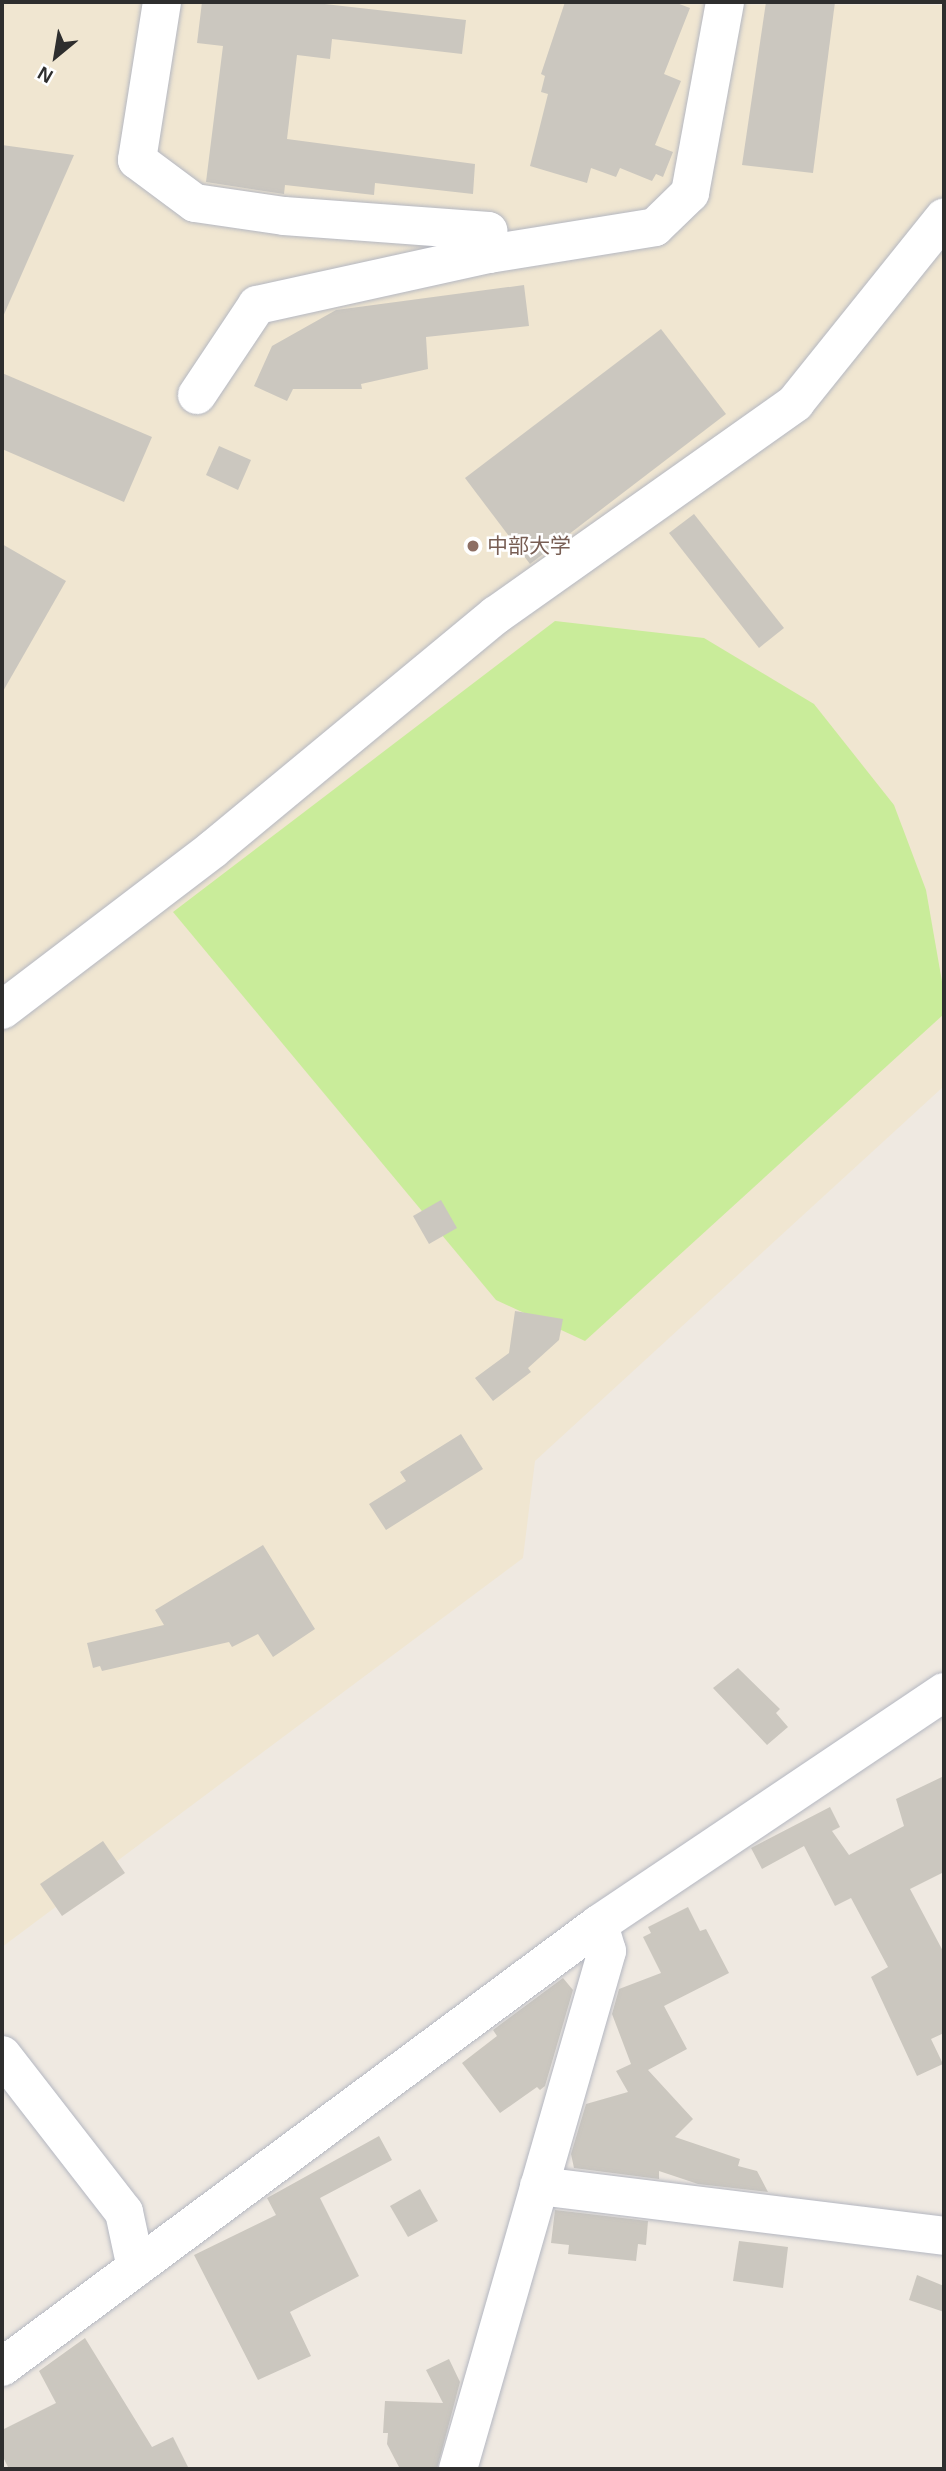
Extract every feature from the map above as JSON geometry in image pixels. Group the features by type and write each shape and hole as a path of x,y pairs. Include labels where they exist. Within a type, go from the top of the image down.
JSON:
{"street":[{"path":"162,2 137,160 195,203 284,216 488,231 489,254"},
{"path":"197,395 257,305 489,254 655,227 690,193 725,2"},
{"path":"2,1010 213,849 496,615 795,403 944,218"},
{"path":"2,2367 599,1924 944,1692"},
{"path":"458,2469 607,1951 599,1924"},
{"path":"2,2055 118,2205 136,2268"},
{"path":"539,2186 944,2236"}],"shaded area":[{"name":"中部大学","path":"2,2 944,5 944,1086 535,1461 523,1558 2,1947"}],"green space":[{"path":"555,621 704,638 814,704 894,805 926,890 944,993 944,1014 585,1341 496,1300 173,912"}],"building":[{"path":"202,2 307,2 466,20 462,54 332,39 330,59 297,55 287,139 475,164 473,194 375,183 374,195 285,185 284,194 206,182 223,46 197,43"},
{"path":"565,2 674,2 690,8 664,74 681,81 655,145 673,152 663,177 656,174 652,181 620,168 616,177 591,168 587,183 530,166 548,94 541,92 545,76 541,74"},
{"path":"766,2 835,2 813,173 742,165"},
{"path":"2,145 74,155 2,319"},
{"path":"524,285 529,326 426,337 428,369 361,384 362,389 293,389 287,401 254,386 272,346 336,310"},
{"path":"661,329 726,414 530,564 465,478"},
{"path":"2,373 152,437 124,502 2,449"},
{"path":"219,446 251,460 238,490 206,475"},
{"path":"694,514 784,628 759,648 669,533"},
{"path":"2,544 66,581 2,693"},
{"path":"441,1200 457,1228 429,1244 413,1216"},
{"path":"515,1311 563,1319 559,1340 528,1368 531,1372 493,1401 475,1378 509,1353"},
{"path":"461,1434 483,1469 386,1530 369,1504 406,1481 400,1472"},
{"path":"263,1545 315,1629 273,1657 258,1634 232,1647 229,1642 102,1671 100,1666 93,1668 87,1643 164,1625 155,1610"},
{"path":"738,1668 780,1709 776,1713 788,1727 767,1745 713,1688"},
{"path":"944,1776 944,1872 910,1889 944,1953 944,2033 931,2039 943,2064 917,2076 871,1977 888,1967 851,1898 835,1906 804,1846 762,1869 751,1848 830,1807 840,1827 832,1831 849,1855 904,1826 896,1799"},
{"path":"103,1841 125,1873 62,1916 40,1884"},
{"path":"688,1907 700,1931 706,1929 729,1973 664,2006 687,2049 648,2070 693,2119 675,2137 740,2159 738,2166 757,2171 768,2192 698,2184 659,2171 659,2179 574,2168 571,2154 586,2104 628,2092 616,2071 631,2064 612,2014 619,1989 661,1973 643,1937 651,1933 648,1927"},
{"path":"563,1978 573,1990 545,2086 540,2090 537,2087 500,2113 462,2063 497,2036 493,2030"},
{"path":"379,2136 392,2160 320,2198 359,2276 290,2312 311,2356 258,2380 194,2255 276,2215 267,2198"},
{"path":"420,2189 438,2221 408,2237 390,2206"},
{"path":"555,2210 648,2221 646,2245 638,2244 636,2261 568,2254 569,2245 551,2243"},
{"path":"739,2241 788,2247 783,2288 733,2281"},
{"path":"917,2275 944,2286 944,2312 909,2300"},
{"path":"85,2338 152,2447 173,2437 189,2469 9,2469 2,2455 2,2430 56,2403 39,2371"},
{"path":"449,2359 460,2382 437,2469 400,2469 387,2444 388,2433 383,2433 385,2401 443,2403 426,2370"}],"place":[{"name":"中部大学","path":"473,546"}]}
